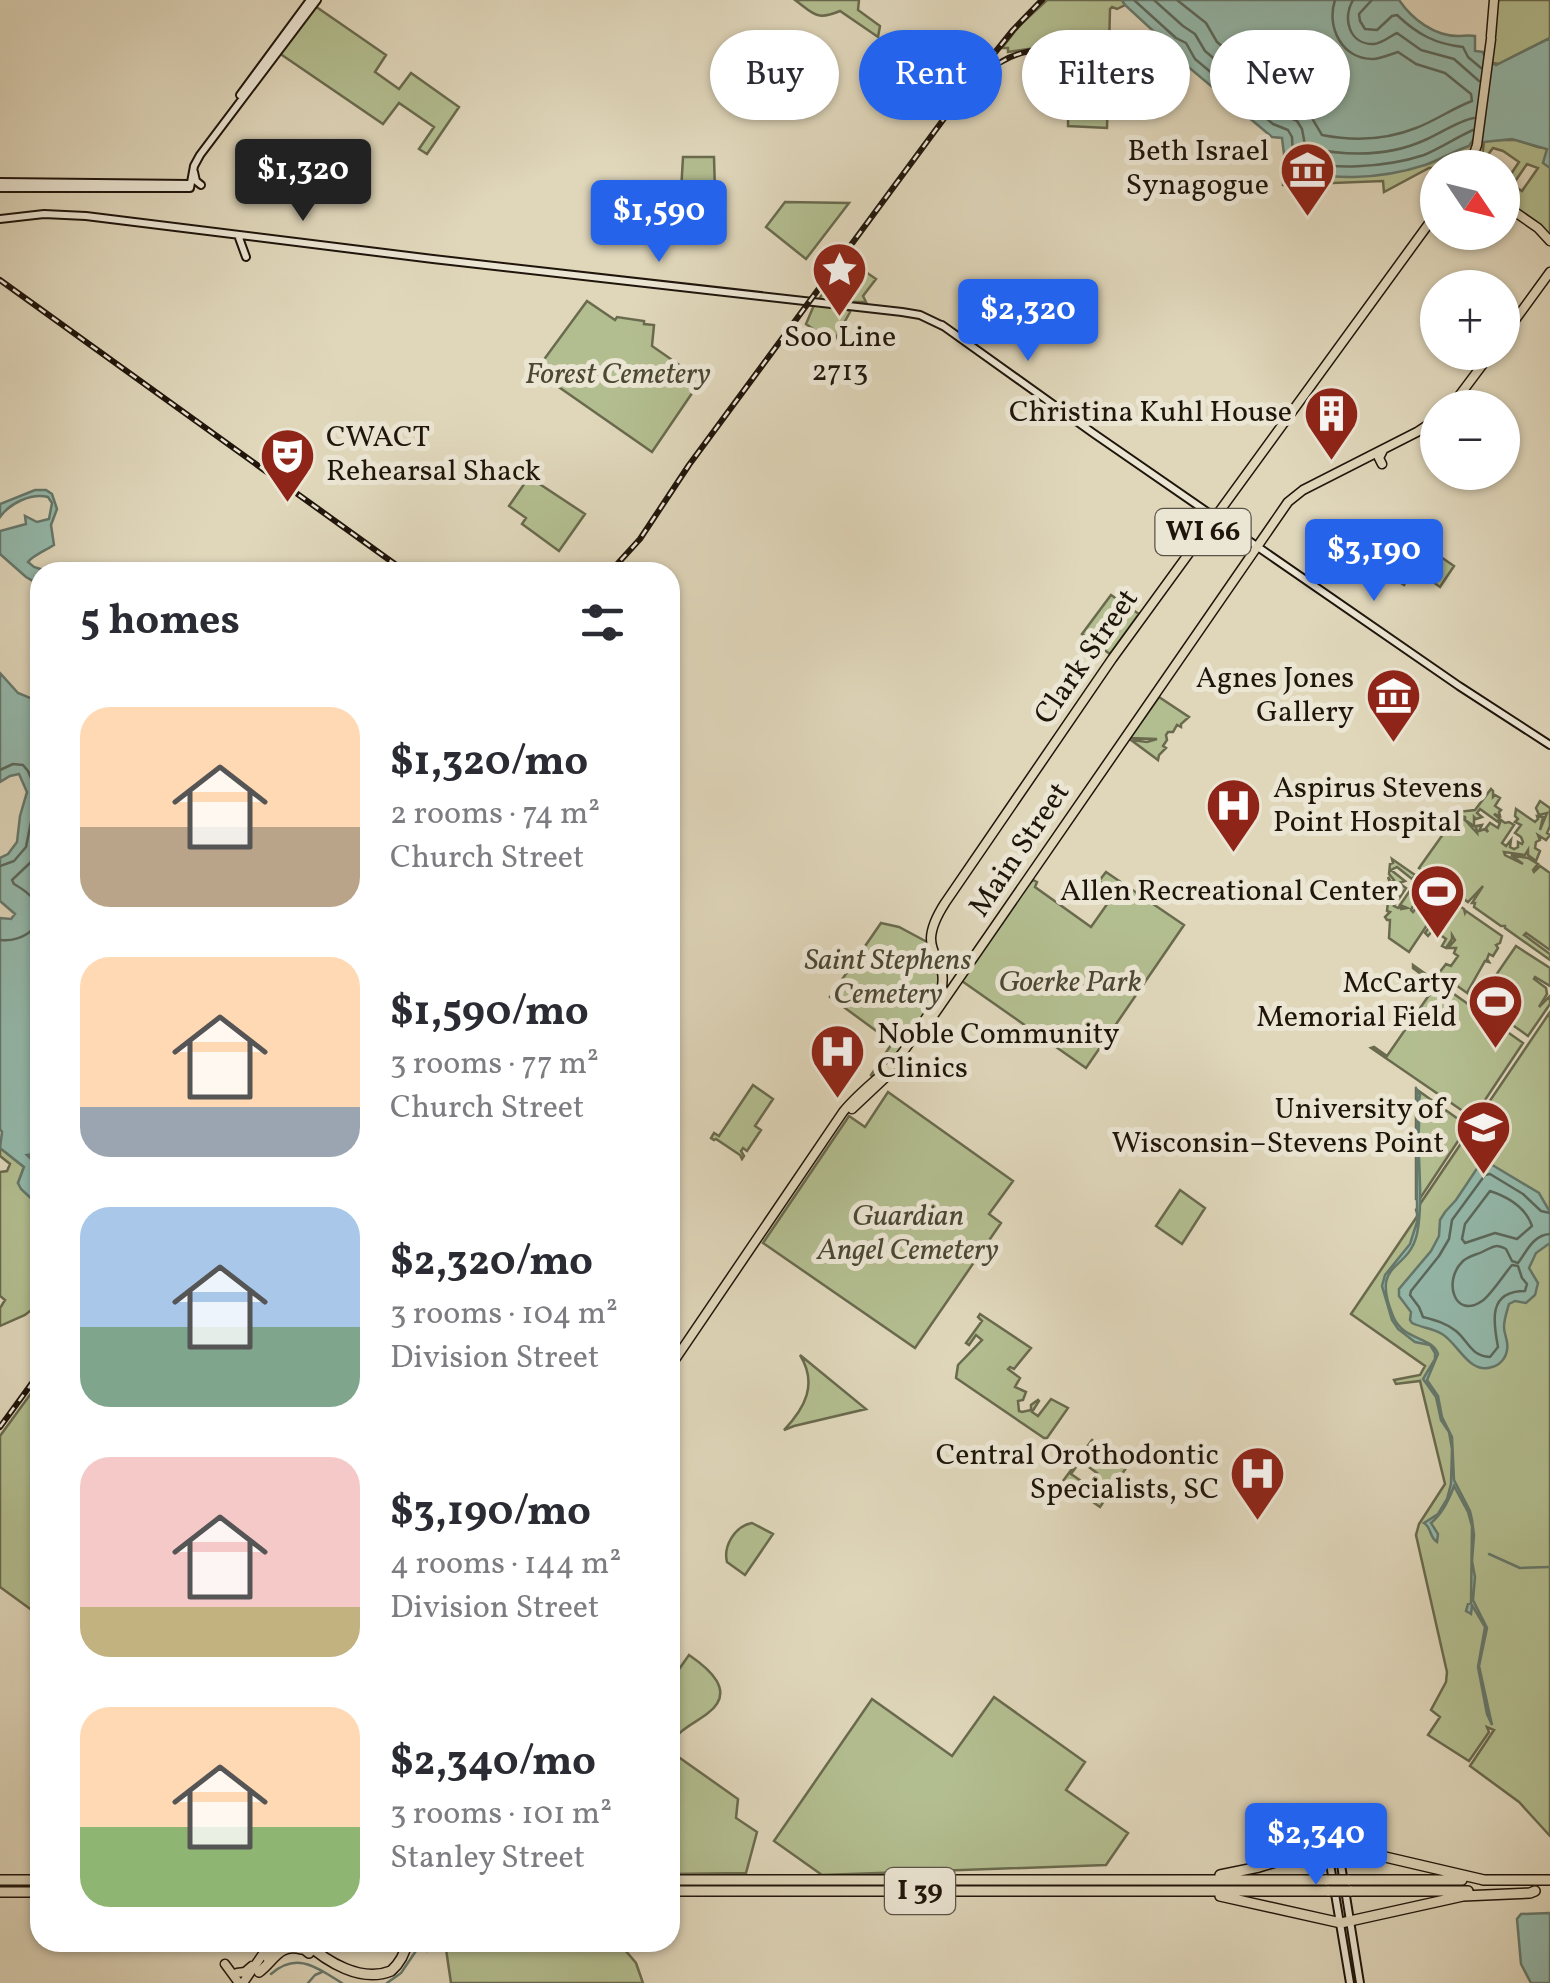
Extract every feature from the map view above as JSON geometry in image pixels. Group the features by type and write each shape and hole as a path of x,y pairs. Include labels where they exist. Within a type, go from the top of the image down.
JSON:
{"highway":[{"path":"1174,1880 1240,1872 1334,1844 1484,1880"},
{"path":"0,1880 30,1880"},
{"name":"I 39","path":"680,1880 1174,1880 1328,1886"},
{"name":"I 39","path":"1350,1886 1550,1880"},
{"name":"I 39","path":"680,1891 1198,1891 1328,1886 1550,1891"},
{"path":"1198,1891 1344,1925 1463,1896 1535,1891"},
{"path":"0,1892 30,1892"},
{"path":"249,1980 280,1952"},
{"path":"311,1952 345,1978 358,1983"},
{"path":"312,1952 350,1977 367,1981 393,1969 404,1952"},
{"path":"372,1983 398,1971 409,1952"}],"main road":[{"path":"0,185 187,185 194,166 218,130 313,0"},
{"path":"1479,150 1494,0"},
{"path":"1477,150 1479,146"},
{"path":"194,166 195,179 201,185"},
{"path":"0,220 54,214 915,314 943,326 1550,745"},
{"path":"1520,216 1550,241"},
{"path":"237,234 246,257"},
{"name":"Clark Street","path":"680,1352 843,1112 900,1056 938,1000 943,974 930,938 935,919 1112,658 1420,236"},
{"path":"1520,315 1548,278"},
{"name":"WI 66","path":"1310,486 1420,428"},
{"path":"1382,450 1382,464"},
{"path":"1341,484 1339,477 1344,470"},
{"path":"1309,498 1310,486"},
{"name":"Main Street","path":"680,1360 847,1115 908,1053 1286,504 1310,486"},
{"path":"1334,1844 1350,1983"},
{"path":"1344,1925 1360,1983"},
{"path":"249,1980 265,1952"},
{"path":"249,1980 272,1952"},
{"path":"225,1964 249,1980"}],"green space":[{"path":"795,0 859,0 858,10 880,26 879,30 868,30 840,11 816,14"},
{"path":"1047,0 1122,0 1125,5 1110,9 1109,30 1022,30 1022,50 1008,52 1008,48 1002,48"},
{"path":"1494,0 1550,0 1550,38 1499,64 1492,63"},
{"path":"315,6 386,55 375,72 399,89 411,73 459,107 427,154 419,149 434,127 399,103 383,124 279,53"},
{"path":"1068,120 1107,120 1107,128 1068,126"},
{"path":"1474,140 1473,150 1456,150 1461,148"},
{"path":"1516,140 1550,149 1550,237 1520,213 1520,190 1538,168 1527,164 1520,174 1520,150 1483,150 1484,142"},
{"path":"683,157 714,157 715,193 681,192"},
{"path":"1420,165 1420,173 1384,192 1383,181 1283,185 1283,181 1298,181 1298,169 1355,175"},
{"path":"785,202 849,203 806,259 766,227"},
{"path":"847,259 876,279 863,296 866,302 819,299"},
{"name":"Forest Cemetery","path":"587,301 615,320 617,317 654,325 652,346 701,380 652,452 537,369"},
{"path":"814,305 850,312 833,343 806,324"},
{"path":"529,477 585,514 559,551 522,524 526,518 509,506"},
{"path":"1405,532 1454,566 1440,587 1418,571 1413,571 1404,585 1386,573 1392,564 1390,553"},
{"path":"1111,595 1139,614 1110,654 1082,634"},
{"path":"1159,697 1189,717 1181,727 1177,725 1173,732 1168,732 1163,746 1166,748 1158,760 1131,740 1157,739 1130,738"},
{"path":"1491,789 1493,797 1500,798 1495,806 1501,810 1500,816 1494,814 1498,822 1480,809 1477,813 1482,817 1474,817 1474,826 1457,812 1475,810"},
{"path":"1540,801 1550,808 1550,835 1546,840 1538,835 1540,840 1535,848 1540,851 1536,861 1528,850 1525,855 1504,852 1523,864 1511,855 1538,864 1534,872 1540,866 1550,873 1550,950 1524,935 1550,954 1550,960 1474,907 1472,903 1483,886 1468,902 1419,868 1456,816 1477,833 1476,826 1482,825 1479,831 1488,832 1490,823 1498,828 1501,820 1509,822 1514,825 1502,843 1506,846 1511,840 1510,847 1514,849 1518,842 1523,842 1515,833 1521,825 1515,822 1516,809 1535,822 1537,816 1543,817 1540,830 1547,813 1539,815 1536,808"},
{"path":"1392,859 1415,875 1412,879 1397,867 1391,870 1405,881 1399,883 1406,888 1394,906 1407,908 1400,905 1409,892 1416,897 1413,888 1420,878 1502,936 1468,991 1480,995 1477,1000 1439,973 1458,956 1454,953 1456,948 1448,948 1455,940 1452,935 1446,948 1442,946 1446,939 1433,930 1428,936 1425,933 1439,920 1429,922 1409,952 1389,938 1390,920 1385,917 1390,912 1388,877 1391,882 1394,880 1389,874","holes":["1431,894 1432,899 1440,898 1432,909 1440,914 1435,918 1418,905 1411,910 1419,900 1428,905"]},
{"name":"Goerke Park","path":"1106,872 1184,925 1086,1068 959,979 1026,881 1037,882 1035,887 1091,927 1115,893 1099,881"},
{"name":"Saint Stephens Cemetery","path":"881,923 899,927 929,943 940,973 935,999 927,1014 873,1077 890,1041 830,997"},
{"path":"1516,946 1550,968 1550,986 1534,979 1546,988 1547,994 1539,1007 1550,996 1550,1004 1528,1036 1480,1002"},
{"path":"1413,965 1523,1043 1473,1118 1371,1048 1387,1056 1436,985"},
{"path":"1550,1012 1550,1836 1519,1802 1470,1766 1494,1730 1487,1727 1489,1732 1469,1761 1428,1735 1440,1717 1431,1710 1447,1672 1416,1535 1445,1484 1420,1381 1396,1384 1394,1380 1420,1375 1425,1366 1351,1314"},
{"path":"753,1085 773,1099 755,1126 761,1130 747,1151 741,1151 742,1159 711,1138 714,1133 719,1136"},
{"path":"1416,1089 1468,1126 1419,1200 1416,1199"},
{"name":"Guardian Angel Cemetery","path":"888,1092 1013,1181 989,1214 1001,1223 915,1348 763,1243 849,1116 865,1127"},
{"path":"0,1148 24,1167 18,1183 30,1196 30,1311 0,1326 0,1308 5,1300 0,1296 0,1172 7,1171 10,1164 0,1156"},
{"path":"1180,1190 1205,1208 1182,1244 1156,1226"},
{"path":"980,1314 1031,1348 1014,1369 1008,1369 1020,1378 1015,1387 1026,1392 1023,1400 1018,1401 1019,1411 1031,1410 1038,1400 1032,1412 1038,1416 1051,1399 1068,1408 1047,1438 956,1378 958,1365 982,1340 976,1335 969,1345 966,1343 982,1321"},
{"path":"800,1355 866,1409 784,1430 807,1395 808,1376"},
{"path":"30,1395 30,1609 0,1587 0,1436"},
{"path":"1092,1440 1128,1465 1100,1507 1063,1481 1074,1466 1071,1474 1087,1485 1097,1473 1078,1459"},
{"path":"752,1523 773,1534 745,1575 727,1562 727,1550 736,1532"},
{"path":"689,1655 716,1681 720,1696 708,1713 680,1733 680,1668"},
{"path":"994,1697 1085,1762 1066,1790 1128,1833 1106,1865 822,1875 774,1841 872,1699 952,1756"},
{"path":"680,1758 738,1799 736,1818 757,1832 746,1873 680,1874"},
{"path":"446,1952 627,1952 636,1963 643,1983 451,1983"}],"water":[{"path":"1122,0 1399,0 1432,30 1475,36 1475,51 1483,52 1486,60 1496,65 1550,38 1550,168 1543,163 1547,149 1512,139 1473,140 1460,150 1420,150 1420,166 1391,173 1354,177 1300,169 1285,162 1282,138 1272,137 1252,120 1350,120 1350,30 1210,30 1210,85 1190,68 1190,30 1152,30"},
{"path":"35,490 52,494 57,509 51,525 54,545 28,562 30,579 0,554 0,531 26,524 25,516 37,522 49,519 52,503 48,497 35,496 9,507 0,517 0,504"},
{"path":"0,673 18,693 30,698 27,1155 30,1197 18,1183 24,1167 0,1148 0,918 11,919 15,914 0,901 0,858 17,842 27,792 19,774 0,782"},
{"path":"1417,1090 1420,1193 1417,1234 1388,1276 1387,1298 1403,1330 1430,1344 1438,1354 1427,1380 1438,1396 1442,1417 1452,1437 1454,1480 1472,1520 1473,1600 1487,1628 1479,1666 1492,1725 1478,1667 1485,1627 1472,1605 1471,1614 1466,1611 1471,1603 1472,1526 1454,1486 1445,1506 1431,1523 1438,1534 1437,1542 1424,1523 1438,1514 1451,1484 1449,1432 1441,1420 1436,1397 1423,1379 1435,1353 1430,1345 1415,1342 1398,1329 1392,1320 1382,1286 1385,1275 1410,1244 1417,1222"},
{"path":"1489,1163 1539,1193 1550,1212 1550,1243 1536,1253 1529,1268 1538,1283 1535,1295 1526,1303 1509,1304 1504,1324 1505,1356 1498,1365 1484,1368 1470,1362 1442,1334 1412,1323 1399,1289 1431,1251 1445,1212 1478,1167"},
{"path":"1550,1913 1550,1983 1531,1983 1521,1964 1517,1919 1521,1914"}],"waterway":[{"path":"1489,1554 1520,1568 1550,1567"},
{"path":"387,1983 401,1973 415,1952"},
{"path":"271,1974 290,1964 307,1964 342,1983"},
{"path":"308,1983 322,1972"}],"railway":[{"path":"619,562 640,539 689,465 968,86 1042,0"},
{"path":"1002,62 1022,53"},
{"path":"0,280 392,562"},
{"path":"0,1427 30,1386"}],"place":[{"name":"Beth Israel Synagogue","path":"1308,218"},
{"name":"Soo Line 2713","path":"840,319"},
{"name":"Christina Kuhl House","path":"1331,462"},
{"name":"CWACT Rehearsal Shack","path":"287,504"},
{"name":"Agnes Jones Gallery","path":"1393,745"},
{"name":"Aspirus Stevens Point Hospital","path":"1234,855"},
{"name":"Allen Recreational Center","path":"1437,941"},
{"name":"McCarty Memorial Field","path":"1496,1050"},
{"name":"Noble Community Clinics","path":"838,1101"},
{"name":"University of Wisconsin–Stevens Point","path":"1483,1176"},
{"name":"Central Orothodontic Specialists, SC","path":"1258,1522"}]}
